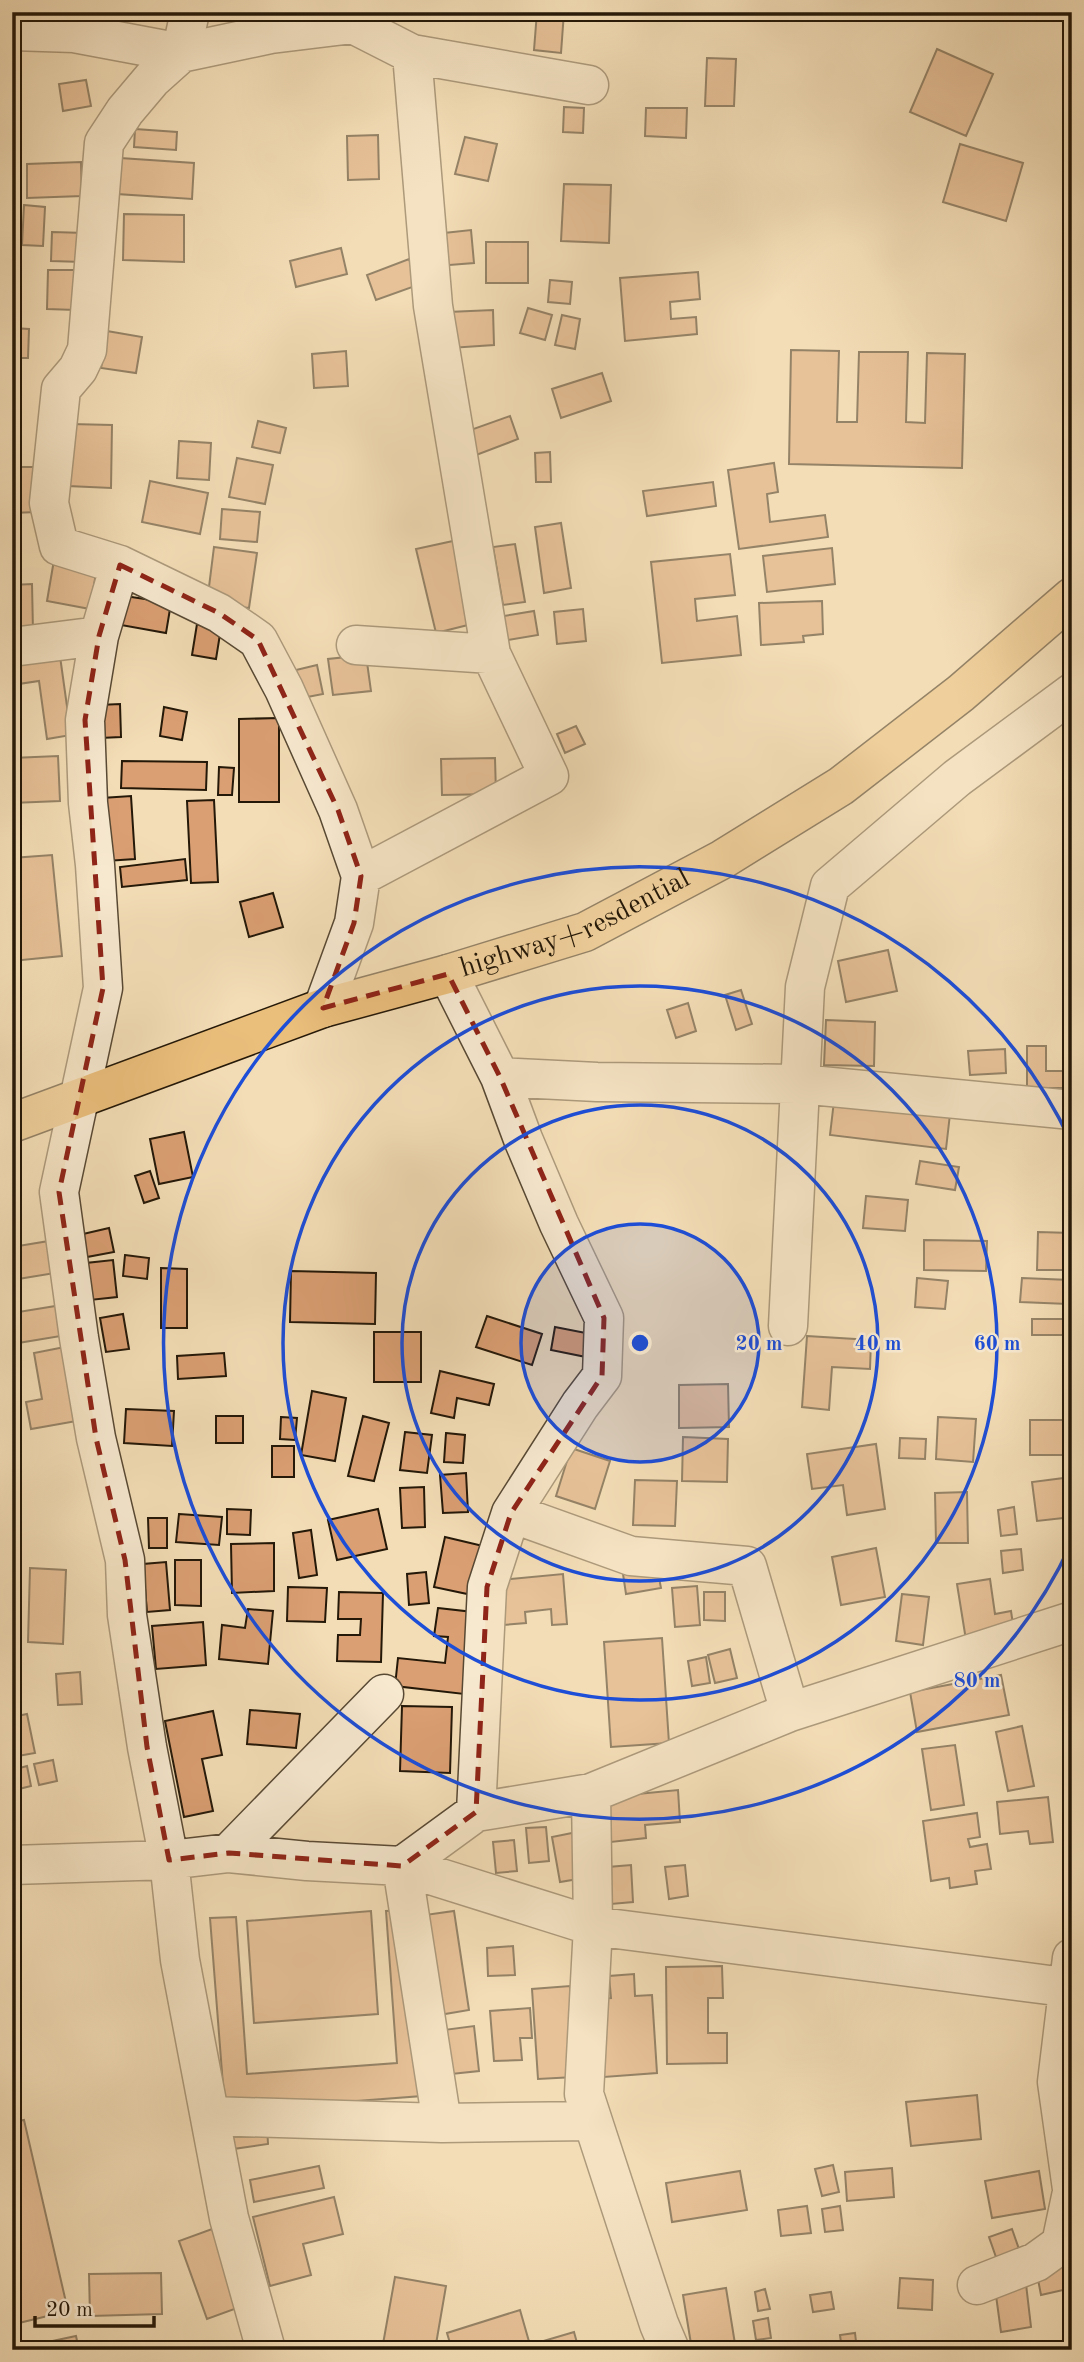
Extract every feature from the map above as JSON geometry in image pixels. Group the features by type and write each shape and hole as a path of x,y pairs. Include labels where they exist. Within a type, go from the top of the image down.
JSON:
{"highway":[{"name":"highway+resdential","path":"12,1123 323,1008 448,974 585,932 735,852 841,786 961,693 1072,597"}],"street":[{"path":"190,12 181,53 152,79 125,111 104,143 87,350 78,369 61,389 49,503 59,546 120,565 219,613 258,640 284,689 338,810 361,876 354,923 323,1008"},
{"path":"12,31 74,33 181,53 271,34 352,24 412,54 589,85"},
{"path":"361,876 549,776 491,654 433,306 412,54"},
{"path":"120,565 99,636 85,720 88,803 103,988 59,1192 96,1438 125,1560 127,1615 147,1747 169,1860 180,1960 229,2218 266,2350"},
{"path":"12,647 99,636"},
{"path":"356,645 491,654"},
{"path":"788,1326 805,987 830,886 957,778 1072,693"},
{"path":"448,974 500,1077 544,1188 604,1318 602,1376 580,1405 511,1513 487,1587 476,1812"},
{"path":"500,1077 597,1082 800,1084 1072,1110"},
{"path":"511,1513 631,1556 747,1566 790,1712"},
{"path":"402,1866 476,1812 591,1793 790,1712 1072,1621"},
{"path":"229,1853 384,1694"},
{"path":"591,1793 593,1926 584,2094 659,2324 670,2350"},
{"path":"12,1865 169,1860 229,1853 307,1861 402,1866 593,1926 1071,1978 1057,2082 1072,2190 1061,2244 1036,2262 977,2285"},
{"path":"402,1866 442,2123"},
{"path":"210,2116 442,2123 592,2121"}],"highlighted area":[{"path":"120,565 219,613 258,640 338,810 361,876 354,923 323,1008 448,974 500,1077 604,1318 602,1376 511,1513 487,1587 476,1812 402,1866 229,1853 169,1860 147,1747 125,1560 96,1438 59,1192 103,988 85,720 99,636"}],"building":[{"path":"537,12 564,12 561,53 534,50"},
{"path":"937,49 993,74 966,136 910,112"},
{"path":"707,58 736,59 734,106 705,106"},
{"path":"86,80 91,106 63,111 59,84"},
{"path":"564,107 584,108 583,133 563,132"},
{"path":"646,108 687,108 686,138 645,136"},
{"path":"135,129 177,132 176,150 134,147"},
{"path":"378,135 379,179 348,180 347,136"},
{"path":"465,137 497,144 488,181 455,174"},
{"path":"960,144 1023,163 1006,221 943,202"},
{"path":"120,158 194,163 192,199 117,194"},
{"path":"81,162 82,196 27,198 27,164"},
{"path":"564,184 611,185 609,243 561,241"},
{"path":"24,205 45,207 43,246 22,245"},
{"path":"124,214 184,215 184,262 123,260"},
{"path":"471,230 474,263 437,266 435,234"},
{"path":"52,232 85,233 83,262 51,261"},
{"path":"486,242 528,242 528,283 486,283"},
{"path":"341,248 347,274 296,287 290,261"},
{"path":"409,259 418,285 376,300 367,275"},
{"path":"48,270 76,270 76,310 47,309"},
{"path":"698,272 700,299 670,302 671,319 696,317 697,334 625,341 620,278"},
{"path":"550,280 572,282 570,304 548,302"},
{"path":"528,308 552,315 545,340 520,333"},
{"path":"493,310 494,345 450,348 448,312"},
{"path":"562,315 580,319 575,349 555,345"},
{"path":"12,328 29,329 28,358 12,358"},
{"path":"107,331 142,337 136,373 101,368"},
{"path":"791,350 839,351 837,422 857,422 859,352 908,352 906,422 925,423 927,353 965,354 962,468 789,464"},
{"path":"346,351 348,386 314,388 312,354"},
{"path":"602,373 611,401 561,418 552,389"},
{"path":"510,416 518,439 471,457 462,433"},
{"path":"258,421 286,428 280,453 252,447"},
{"path":"70,424 112,425 111,488 68,486"},
{"path":"179,441 211,443 209,480 177,478"},
{"path":"550,452 551,482 536,482 535,453"},
{"path":"237,458 273,465 265,504 229,497"},
{"path":"774,463 778,492 767,494 770,522 825,515 828,537 739,549 728,470"},
{"path":"12,467 38,467 37,512 12,513"},
{"path":"150,481 208,493 200,534 142,522"},
{"path":"713,482 716,506 647,516 643,491"},
{"path":"222,509 260,512 257,542 220,539"},
{"path":"561,523 571,588 544,593 535,527"},
{"path":"453,541 472,624 436,633 416,549"},
{"path":"515,544 525,602 503,605 493,547"},
{"path":"214,547 257,553 249,608 207,603"},
{"path":"832,548 835,584 767,592 763,556"},
{"path":"730,554 735,595 695,599 697,621 737,616 741,655 662,663 651,562"},
{"path":"54,560 97,567 90,609 47,601"},
{"path":"32,584 33,631 12,631 12,585"},
{"path":"125,596 171,603 166,633 121,625"},
{"path":"822,601 823,634 803,636 804,642 761,645 759,603"},
{"path":"583,609 586,641 557,644 554,612"},
{"path":"534,611 538,635 502,641 498,617"},
{"path":"197,624 221,628 216,659 192,655"},
{"path":"59,649 71,735 47,739 39,681 12,685 12,656"},
{"path":"366,655 371,691 333,695 328,659"},
{"path":"317,665 323,694 302,698 296,670"},
{"path":"120,704 121,737 100,738 99,705"},
{"path":"164,707 187,712 182,740 160,736"},
{"path":"279,718 279,802 239,802 239,719"},
{"path":"576,726 585,744 565,753 557,734"},
{"path":"58,756 60,801 12,803 12,758"},
{"path":"495,758 496,794 442,795 441,759"},
{"path":"122,761 207,762 206,790 121,788"},
{"path":"219,767 234,768 232,795 218,795"},
{"path":"131,796 135,859 106,861 102,798"},
{"path":"214,800 218,882 191,883 187,801"},
{"path":"52,855 62,956 12,961 12,858"},
{"path":"185,859 187,880 122,887 120,867"},
{"path":"273,893 283,927 249,937 240,902"},
{"path":"1067,941 1072,941 1072,983 1069,983"},
{"path":"888,950 897,991 846,1002 838,961"},
{"path":"1068,989 1072,989 1072,1025 1068,1025"},
{"path":"741,990 752,1024 736,1030 725,995"},
{"path":"688,1003 696,1031 676,1038 667,1010"},
{"path":"826,1020 875,1022 874,1066 824,1065"},
{"path":"1027,1046 1046,1046 1046,1071 1070,1071 1070,1088 1027,1088"},
{"path":"1005,1049 1006,1073 970,1075 968,1051"},
{"path":"834,1101 950,1114 946,1149 830,1135"},
{"path":"184,1132 193,1177 159,1184 150,1139"},
{"path":"1071,1142 1072,1205 1070,1205"},
{"path":"920,1161 959,1167 955,1190 916,1184"},
{"path":"150,1171 159,1198 144,1203 135,1176"},
{"path":"866,1196 908,1200 905,1231 863,1228"},
{"path":"109,1228 114,1252 87,1257 83,1234"},
{"path":"1038,1232 1072,1233 1072,1270 1037,1270"},
{"path":"924,1240 987,1241 986,1271 924,1270"},
{"path":"49,1241 55,1273 12,1280 12,1247"},
{"path":"125,1255 149,1258 147,1279 123,1276"},
{"path":"113,1260 117,1297 90,1300 86,1263"},
{"path":"161,1268 187,1269 187,1328 161,1328"},
{"path":"291,1271 376,1273 375,1324 290,1322"},
{"path":"917,1278 948,1281 945,1309 915,1307"},
{"path":"1022,1278 1070,1280 1068,1304 1020,1302"},
{"path":"68,1304 73,1334 12,1344 12,1313"},
{"path":"123,1314 129,1349 106,1352 100,1318"},
{"path":"487,1316 542,1334 532,1365 476,1347"},
{"path":"1032,1319 1070,1319 1070,1335 1032,1335"},
{"path":"555,1327 591,1334 586,1357 551,1350"},
{"path":"374,1332 421,1332 421,1382 374,1382"},
{"path":"807,1336 871,1340 870,1369 832,1367 829,1410 802,1407"},
{"path":"1064,1340 1072,1340 1072,1368 1066,1368"},
{"path":"75,1345 88,1419 31,1429 26,1402 42,1399 34,1353"},
{"path":"224,1353 226,1376 178,1379 177,1356"},
{"path":"440,1371 494,1384 489,1405 457,1398 454,1418 431,1413"},
{"path":"1063,1376 1072,1376 1072,1406 1064,1406"},
{"path":"728,1384 729,1427 679,1428 679,1385"},
{"path":"312,1391 346,1398 335,1461 301,1455"},
{"path":"126,1409 174,1411 172,1446 124,1443"},
{"path":"216,1416 243,1416 243,1443 216,1443"},
{"path":"363,1416 389,1423 374,1481 348,1476"},
{"path":"281,1417 297,1418 295,1440 280,1439"},
{"path":"938,1417 976,1419 973,1462 936,1459"},
{"path":"1030,1420 1072,1420 1072,1455 1030,1455"},
{"path":"405,1432 432,1435 427,1473 400,1470"},
{"path":"446,1433 465,1435 463,1463 444,1462"},
{"path":"683,1437 728,1439 727,1482 682,1481"},
{"path":"900,1438 926,1439 925,1459 899,1458"},
{"path":"876,1444 885,1509 847,1515 843,1485 812,1489 807,1454"},
{"path":"272,1446 294,1446 294,1477 272,1477"},
{"path":"571,1448 610,1461 595,1509 556,1496"},
{"path":"466,1473 468,1512 443,1513 440,1475"},
{"path":"1072,1477 1072,1517 1037,1521 1032,1482"},
{"path":"635,1480 677,1481 675,1526 633,1525"},
{"path":"424,1487 425,1527 402,1528 400,1488"},
{"path":"967,1492 968,1543 936,1543 935,1493"},
{"path":"1014,1507 1017,1534 1001,1536 998,1510"},
{"path":"227,1509 251,1510 250,1535 227,1534"},
{"path":"378,1509 387,1549 337,1560 328,1520"},
{"path":"179,1514 222,1517 219,1545 176,1542"},
{"path":"148,1518 167,1518 167,1548 149,1548"},
{"path":"311,1530 317,1575 299,1578 293,1533"},
{"path":"445,1537 483,1546 472,1595 434,1587"},
{"path":"274,1543 274,1591 232,1593 231,1544"},
{"path":"876,1548 885,1597 841,1605 832,1557"},
{"path":"1021,1549 1023,1570 1003,1573 1001,1551"},
{"path":"175,1560 201,1560 201,1606 175,1605"},
{"path":"166,1562 170,1610 147,1612 143,1564"},
{"path":"30,1568 66,1570 63,1644 28,1642"},
{"path":"657,1568 661,1588 626,1594 623,1574"},
{"path":"426,1572 429,1603 409,1605 407,1574"},
{"path":"563,1574 567,1624 552,1625 551,1609 525,1612 526,1623 503,1625 499,1580"},
{"path":"990,1579 995,1614 1011,1611 1014,1631 966,1640 957,1584"},
{"path":"697,1586 700,1625 675,1627 672,1588"},
{"path":"288,1587 327,1588 325,1622 287,1621"},
{"path":"339,1592 383,1593 381,1662 337,1661 338,1635 360,1635 361,1619 338,1619"},
{"path":"704,1592 725,1592 725,1621 704,1620"},
{"path":"902,1594 929,1597 923,1645 896,1641"},
{"path":"438,1608 473,1612 464,1694 395,1686 398,1658 445,1663 448,1637 434,1636"},
{"path":"248,1609 273,1611 268,1664 219,1659 222,1625 245,1628"},
{"path":"203,1622 206,1665 156,1669 152,1626"},
{"path":"662,1638 669,1743 611,1747 604,1642"},
{"path":"730,1649 737,1678 715,1683 708,1655"},
{"path":"706,1657 710,1683 692,1686 688,1661"},
{"path":"80,1672 82,1704 58,1705 56,1674"},
{"path":"1001,1675 1009,1715 917,1732 910,1692"},
{"path":"402,1706 452,1707 450,1773 400,1771"},
{"path":"250,1710 300,1714 296,1748 247,1744"},
{"path":"213,1711 222,1755 202,1759 213,1811 184,1817 165,1721"},
{"path":"27,1714 35,1753 12,1757 12,1717"},
{"path":"1022,1726 1034,1786 1008,1791 996,1732"},
{"path":"955,1745 964,1805 931,1810 922,1749"},
{"path":"53,1760 57,1781 39,1785 34,1764"},
{"path":"27,1766 31,1786 15,1790 12,1770"},
{"path":"678,1790 680,1822 645,1825 646,1838 611,1842 607,1797"},
{"path":"1048,1797 1053,1842 1030,1844 1028,1831 1000,1834 997,1802"},
{"path":"977,1813 980,1837 968,1839 970,1847 987,1844 991,1869 975,1871 977,1884 950,1888 949,1878 931,1881 923,1821"},
{"path":"546,1827 549,1861 529,1863 526,1828"},
{"path":"582,1831 590,1877 560,1882 552,1837"},
{"path":"514,1840 517,1871 496,1873 493,1842"},
{"path":"631,1865 633,1902 611,1904 608,1867"},
{"path":"685,1865 688,1896 669,1899 665,1867"},
{"path":"409,1910 422,2096 225,2111 210,1918 236,1917 247,2074 397,2063 386,1911"},
{"path":"371,1911 378,2014 254,2023 247,1921"},
{"path":"454,1911 469,2010 439,2015 425,1915"},
{"path":"513,1946 515,1975 488,1976 487,1948"},
{"path":"722,1966 723,1998 708,1998 708,2033 727,2033 727,2063 667,2064 666,1967"},
{"path":"634,1974 635,1996 652,1995 657,2073 604,2077 599,1999 611,1998 609,1976"},
{"path":"570,1986 575,2077 538,2079 532,1989"},
{"path":"530,2008 532,2038 520,2038 522,2060 494,2061 490,2011"},
{"path":"474,2026 479,2071 442,2075 436,2031"},
{"path":"977,2095 981,2139 911,2146 906,2102"},
{"path":"24,2120 68,2311 19,2323 12,2293 12,2122"},
{"path":"267,2126 268,2144 233,2149 231,2130"},
{"path":"833,2165 839,2192 822,2196 815,2169"},
{"path":"319,2166 324,2188 254,2202 250,2180"},
{"path":"892,2168 894,2197 847,2201 845,2172"},
{"path":"740,2171 747,2210 672,2222 666,2183"},
{"path":"1039,2171 1045,2209 992,2218 985,2181"},
{"path":"334,2197 343,2234 303,2244 311,2275 270,2286 253,2217"},
{"path":"807,2206 811,2233 781,2236 778,2210"},
{"path":"840,2206 843,2230 825,2232 822,2209"},
{"path":"212,2229 240,2307 207,2319 179,2241"},
{"path":"1012,2229 1020,2252 997,2260 989,2237"},
{"path":"1072,2261 1072,2288 1041,2295 1036,2269"},
{"path":"161,2273 162,2314 90,2316 89,2274"},
{"path":"395,2277 446,2286 435,2350 415,2350 383,2344"},
{"path":"900,2278 933,2280 932,2310 898,2308"},
{"path":"1026,2284 1031,2327 1001,2332 995,2288"},
{"path":"726,2288 736,2350 692,2350 683,2295"},
{"path":"765,2289 770,2309 758,2311 755,2292"},
{"path":"831,2292 834,2309 813,2312 810,2295"},
{"path":"520,2310 530,2345 574,2332 579,2350 452,2350 447,2333"},
{"path":"768,2318 771,2338 756,2340 753,2321"},
{"path":"855,2333 857,2350 842,2350 840,2335"},
{"path":"76,2336 79,2350 24,2350 24,2347"},
{"path":"1047,2342 1072,2343 1072,2350 1047,2350"}]}
